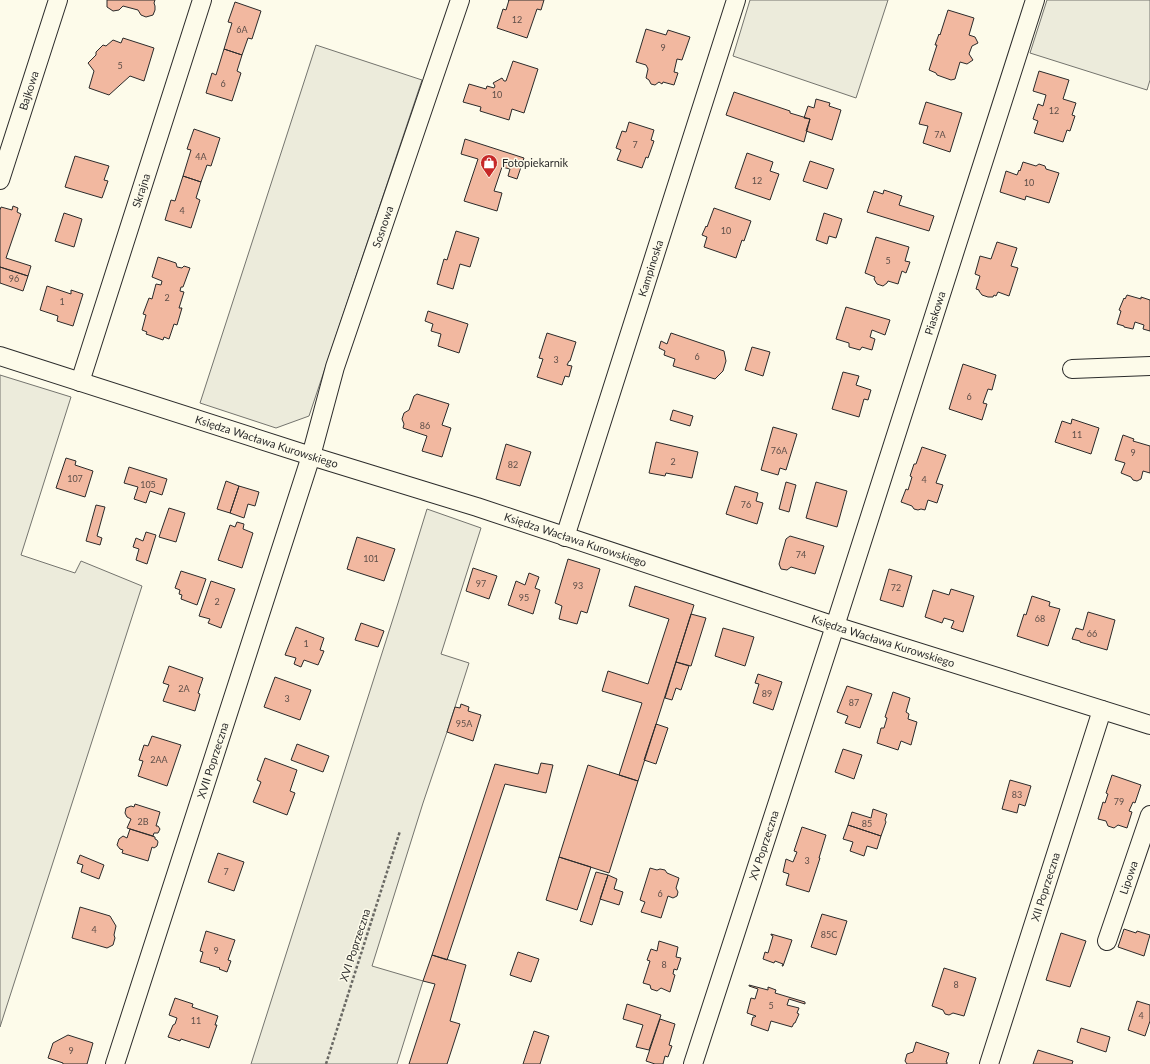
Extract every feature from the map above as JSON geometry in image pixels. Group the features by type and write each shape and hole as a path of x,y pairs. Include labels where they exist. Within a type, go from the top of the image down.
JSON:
{"street":[{"name":"Bajkowa","path":"0,180 58,0"},
{"name":"Skrajna","path":"80,382 202,0"},
{"name":"Sosnowa","path":"311,456 335,367 460,0"},
{"name":"Kampinoska","path":"565,537 736,0"},
{"name":"Piaskowa","path":"835,626 1035,0"},
{"name":"Księdza Wacława Kurowskiego","path":"0,356 311,456 476,507 835,626 1150,725"},
{"path":"1072,369 1150,366"},
{"name":"XVII Poprzeczna","path":"114,1064 311,456"},
{"name":"XV Poprzeczna","path":"693,1064 835,626"},
{"name":"XII Poprzeczna","path":"989,1064 1102,710"},
{"name":"Lipowa","path":"1107,941 1150,815"}],"path":[{"name":"XVI Poprzeczna","path":"326,1064 400,832"}],"shaded area":[{"path":"750,0 888,0 856,98 733,56"},
{"path":"1047,0 1150,0 1150,80 1147,90 1030,53"},
{"path":"316,45 422,80 309,416 276,428 200,403"},
{"path":"0,375 71,397 21,555 75,573 81,561 142,586 0,1027"},
{"path":"427,509 481,528 441,654 469,663 372,966 423,981 397,1064 251,1064 398,603"}],"building":[{"path":"107,0 155,0 155,10 153,15 146,17 141,15 138,10 123,6 119,10 113,11 107,7"},
{"path":"509,0 544,0 541,10 537,9 527,38 497,28 503,9 506,10"},
{"path":"235,2 261,11 252,39 248,38 242,55 224,49 232,23 228,22"},
{"path":"948,10 974,18 969,35 975,37 978,43 972,46 969,54 973,60 967,64 960,62 955,79 951,80 937,75 929,70 937,45 935,45 939,34 940,35"},
{"path":"646,29 666,35 668,30 690,37 682,60 677,59 674,72 678,73 674,85 663,82 662,84 659,82 655,85 651,84 646,78 648,69 646,65 636,62"},
{"path":"123,38 154,48 144,81 130,76 109,95 89,88 94,71 88,63 103,45 106,46 113,40 121,43"},
{"path":"224,49 242,55 237,71 241,73 232,101 206,93 212,73 216,75"},
{"path":"513,61 538,69 524,113 512,109 509,120 480,111 481,107 463,102 469,84 486,89 487,86 494,88 495,86 493,83 502,78 506,81"},
{"path":"1039,71 1069,80 1063,99 1076,103 1072,115 1075,116 1070,131 1067,130 1063,142 1034,133 1038,121 1033,119 1038,104 1043,106 1046,95 1033,91"},
{"path":"734,92 810,119 804,142 726,115"},
{"path":"816,99 830,103 829,106 841,110 832,140 806,131 810,119 804,118 808,106 814,108"},
{"path":"926,102 962,113 950,152 923,143 928,126 919,124"},
{"path":"629,122 654,130 651,140 654,141 648,158 646,157 642,168 617,160 621,150 616,148 622,131 626,132"},
{"path":"194,129 220,138 211,166 207,165 201,182 183,176 191,150 187,149"},
{"path":"465,139 524,158 517,179 508,176 510,169 502,167 494,191 502,193 497,211 464,201 478,159 461,154"},
{"path":"747,153 773,162 770,171 779,174 770,200 735,188"},
{"path":"75,156 109,166 104,180 108,181 102,198 65,187"},
{"path":"810,161 834,169 827,189 803,181"},
{"path":"1023,162 1036,166 1039,164 1045,166 1046,169 1059,173 1049,203 1026,196 1025,200 1000,192 1006,171 1017,175"},
{"path":"183,176 201,182 196,198 200,200 191,228 165,220 171,200 175,201"},
{"path":"884,190 902,196 899,205 934,216 929,231 867,212 874,191 883,194"},
{"path":"13,206 18,208 17,212 21,214 6,258 31,266 28,276 0,267 0,210 1,207 12,210"},
{"path":"714,208 751,221 744,241 742,240 736,258 704,247 707,237 702,235 706,226 707,227"},
{"path":"64,213 82,219 74,247 55,241"},
{"path":"824,213 842,219 836,238 829,236 827,244 816,240"},
{"path":"456,231 479,238 470,267 460,264 453,289 437,284 444,259 447,260"},
{"path":"876,237 909,247 905,261 910,262 906,273 902,271 898,284 888,281 883,286 877,284 874,279 875,277 865,273"},
{"path":"997,242 1017,248 1011,266 1018,268 1009,296 998,292 996,296 994,295 993,297 988,297 982,295 979,290 976,289 980,276 975,274 980,256 991,259"},
{"path":"158,257 176,263 177,267 182,268 184,266 190,268 180,291 184,292 179,308 182,308 177,325 174,324 169,339 164,337 163,340 146,334 147,332 142,330 146,315 143,314 149,298 152,299 156,284 161,285 162,281 152,277"},
{"path":"0,267 28,276 23,291 0,283"},
{"path":"47,286 71,294 71,290 83,294 73,326 57,321 58,316 40,310"},
{"path":"1127,295 1150,300 1150,331 1143,329 1144,325 1135,322 1133,329 1117,324 1121,311 1119,310 1124,298 1125,299"},
{"path":"846,307 890,320 885,335 872,330 870,337 875,339 872,350 862,347 860,350 849,347 849,343 836,339"},
{"path":"428,311 468,324 459,353 438,346 441,334 431,331 433,324 425,321"},
{"path":"547,333 576,342 570,361 567,365 572,366 569,377 565,376 562,385 537,377 543,359 539,358"},
{"path":"671,333 724,351 726,361 723,371 715,379 673,366 675,359 664,355 665,351 659,348 661,341 667,344"},
{"path":"752,347 770,352 763,376 745,370"},
{"path":"963,364 996,375 992,390 988,389 983,403 987,404 982,420 949,409"},
{"path":"843,372 859,376 856,385 871,390 868,400 864,399 859,417 832,409"},
{"path":"417,394 449,404 442,425 451,428 442,457 422,451 427,436 403,428 404,424 402,419 404,413 409,410 414,396"},
{"path":"673,410 693,416 690,426 670,420"},
{"path":"1072,419 1099,428 1091,454 1055,442 1062,421 1071,424"},
{"path":"773,427 797,434 786,470 780,468 778,475 761,470"},
{"path":"1123,435 1134,439 1133,441 1150,446 1150,473 1143,471 1141,479 1137,481 1121,473 1125,463 1115,460"},
{"path":"656,442 698,452 692,478 666,473 665,476 649,473"},
{"path":"506,444 531,452 520,486 496,479"},
{"path":"922,447 946,455 936,483 943,485 937,503 928,500 925,510 918,510 901,502 906,489 908,490 912,477 910,476"},
{"path":"66,458 76,461 75,465 93,471 85,497 56,488"},
{"path":"129,467 167,479 162,495 150,491 146,503 134,499 138,487 124,483"},
{"path":"226,481 239,486 230,513 217,509"},
{"path":"786,482 796,485 789,512 779,509"},
{"path":"816,482 847,491 837,527 806,518"},
{"path":"239,486 259,492 255,506 248,504 244,518 230,513"},
{"path":"735,486 758,493 756,501 763,503 757,524 726,514"},
{"path":"96,505 105,507 97,536 102,538 100,545 86,541"},
{"path":"169,508 185,513 176,542 159,537"},
{"path":"237,522 244,524 243,529 253,533 242,568 218,560 230,525 235,527"},
{"path":"146,532 156,535 147,564 136,560 139,549 133,547 136,538 143,541"},
{"path":"790,536 824,546 815,574 791,567 787,570 781,569 779,564 786,539"},
{"path":"357,537 395,549 384,581 347,569"},
{"path":"568,559 600,569 587,613 581,611 577,624 559,619 562,606 555,603"},
{"path":"473,568 497,576 489,599 466,591"},
{"path":"889,569 912,576 903,607 880,600"},
{"path":"181,571 206,579 197,605 181,599 182,595 179,594 180,590 175,588"},
{"path":"529,573 539,577 535,588 540,590 533,614 508,605 516,581 525,585"},
{"path":"211,581 235,589 221,628 208,623 210,619 199,616"},
{"path":"635,586 694,605 638,781 619,775 642,703 602,691 608,671 648,684 669,619 629,606"},
{"path":"951,589 974,596 963,632 951,628 954,621 944,618 942,623 925,617 933,590 949,595"},
{"path":"1032,596 1050,602 1049,606 1060,609 1048,646 1017,636"},
{"path":"1088,612 1115,620 1107,650 1072,639 1076,628 1083,630"},
{"path":"691,614 706,618 691,666 676,662"},
{"path":"361,623 384,631 378,647 355,640"},
{"path":"296,627 324,638 320,650 324,651 318,665 304,660 301,667 294,664 296,658 285,655"},
{"path":"723,628 754,637 745,666 715,656"},
{"path":"676,662 689,666 681,690 676,688 672,700 665,698"},
{"path":"169,666 203,678 198,693 200,694 195,711 163,701 169,685 163,683"},
{"path":"758,674 782,682 773,710 753,703 759,684 755,683"},
{"path":"275,677 311,690 300,720 264,707"},
{"path":"847,686 872,694 860,728 845,723 848,716 837,712"},
{"path":"893,692 910,698 906,712 909,714 908,719 917,722 911,745 901,741 898,750 877,743 881,728 884,728 887,718 885,717"},
{"path":"461,704 469,707 468,711 481,715 473,741 447,732 455,707 460,708"},
{"path":"656,724 668,728 656,764 644,760"},
{"path":"152,736 181,745 167,786 138,776 143,761 139,760 144,745 148,746"},
{"path":"297,744 329,756 323,772 291,760"},
{"path":"843,749 862,755 854,779 835,772"},
{"path":"265,758 297,770 290,791 295,793 287,815 253,802 261,782 257,780"},
{"path":"541,763 553,765 546,793 505,784 447,960 432,955 495,764 538,774"},
{"path":"588,765 638,781 609,873 559,857"},
{"path":"1112,775 1141,785 1135,803 1133,802 1129,811 1132,812 1127,828 1118,825 1114,828 1108,826 1106,821 1098,819 1103,802 1105,803 1108,794 1106,793"},
{"path":"1010,780 1031,786 1025,806 1019,804 1017,813 1002,809"},
{"path":"135,804 160,812 156,826 160,829 158,833 154,833 153,836 127,828 131,819 127,817 125,813 126,808 131,806 134,807"},
{"path":"873,809 887,814 881,836 848,825 852,812 871,818"},
{"path":"848,825 881,836 877,849 867,846 864,856 850,851 853,842 843,839"},
{"path":"802,827 826,835 809,892 786,885 789,874 783,872 786,859 793,862 797,852 794,851"},
{"path":"130,829 155,837 157,840 157,846 154,848 152,847 148,861 122,853 123,850 117,845 119,839 123,836 127,838"},
{"path":"218,853 244,862 234,891 208,882"},
{"path":"80,855 104,865 99,879 81,872 83,865 77,863"},
{"path":"559,857 591,867 577,910 546,900"},
{"path":"650,868 665,870 667,873 679,878 676,888 678,892 677,896 673,898 668,896 661,918 641,912 645,902 640,900"},
{"path":"596,872 608,875 592,925 580,921"},
{"path":"608,875 617,879 614,889 623,892 619,905 600,899"},
{"path":"80,907 110,916 116,926 113,945 107,948 72,938"},
{"path":"822,914 847,921 836,955 811,947"},
{"path":"1124,929 1150,935 1144,956 1118,947"},
{"path":"206,931 235,940 228,960 231,961 227,972 219,969 220,968 200,962 203,952 200,951"},
{"path":"1061,933 1086,941 1070,987 1046,980"},
{"path":"771,934 792,940 783,966 783,964 775,961 774,963 763,959 765,952 768,953 773,936"},
{"path":"659,941 678,947 676,957 681,958 677,970 674,969 673,974 675,975 670,992 661,988 657,991 651,989 650,985 643,983 650,961 647,960 651,949 657,951"},
{"path":"518,952 539,959 531,982 510,975"},
{"path":"432,955 466,965 450,1021 460,1024 447,1064 409,1064 435,984 423,981"},
{"path":"944,968 976,978 964,1016 953,1013 949,1015 945,1014 943,1010 932,1006"},
{"path":"749,985 768,990 768,987 776,990 775,993 805,1002 805,1004 789,999 787,1005 799,1008 797,1013 799,1014 792,1027 771,1021 768,1031 751,1025 753,1017 756,1016 747,1013 751,998 755,999 758,989"},
{"path":"175,998 193,1004 192,1007 218,1016 215,1025 217,1025 209,1048 181,1039 180,1041 168,1037 177,1018 169,1015"},
{"path":"1137,1001 1150,1005 1150,1021 1145,1036 1128,1030"},
{"path":"627,1004 661,1015 649,1050 636,1047 643,1025 623,1019"},
{"path":"660,1019 675,1024 669,1045 672,1046 668,1057 665,1056 663,1064 655,1064 646,1061"},
{"path":"1081,1028 1110,1037 1106,1052 1077,1042"},
{"path":"534,1031 549,1036 540,1064 523,1064"},
{"path":"68,1035 93,1043 87,1064 63,1064 48,1058 53,1043"},
{"path":"916,1042 949,1053 946,1062 947,1064 907,1064 905,1061 907,1054 913,1052"},
{"path":"1038,1050 1073,1061 1072,1064 1033,1064"}],"place":[{"name":"Fotopiekarnik","path":"489,178"}]}
